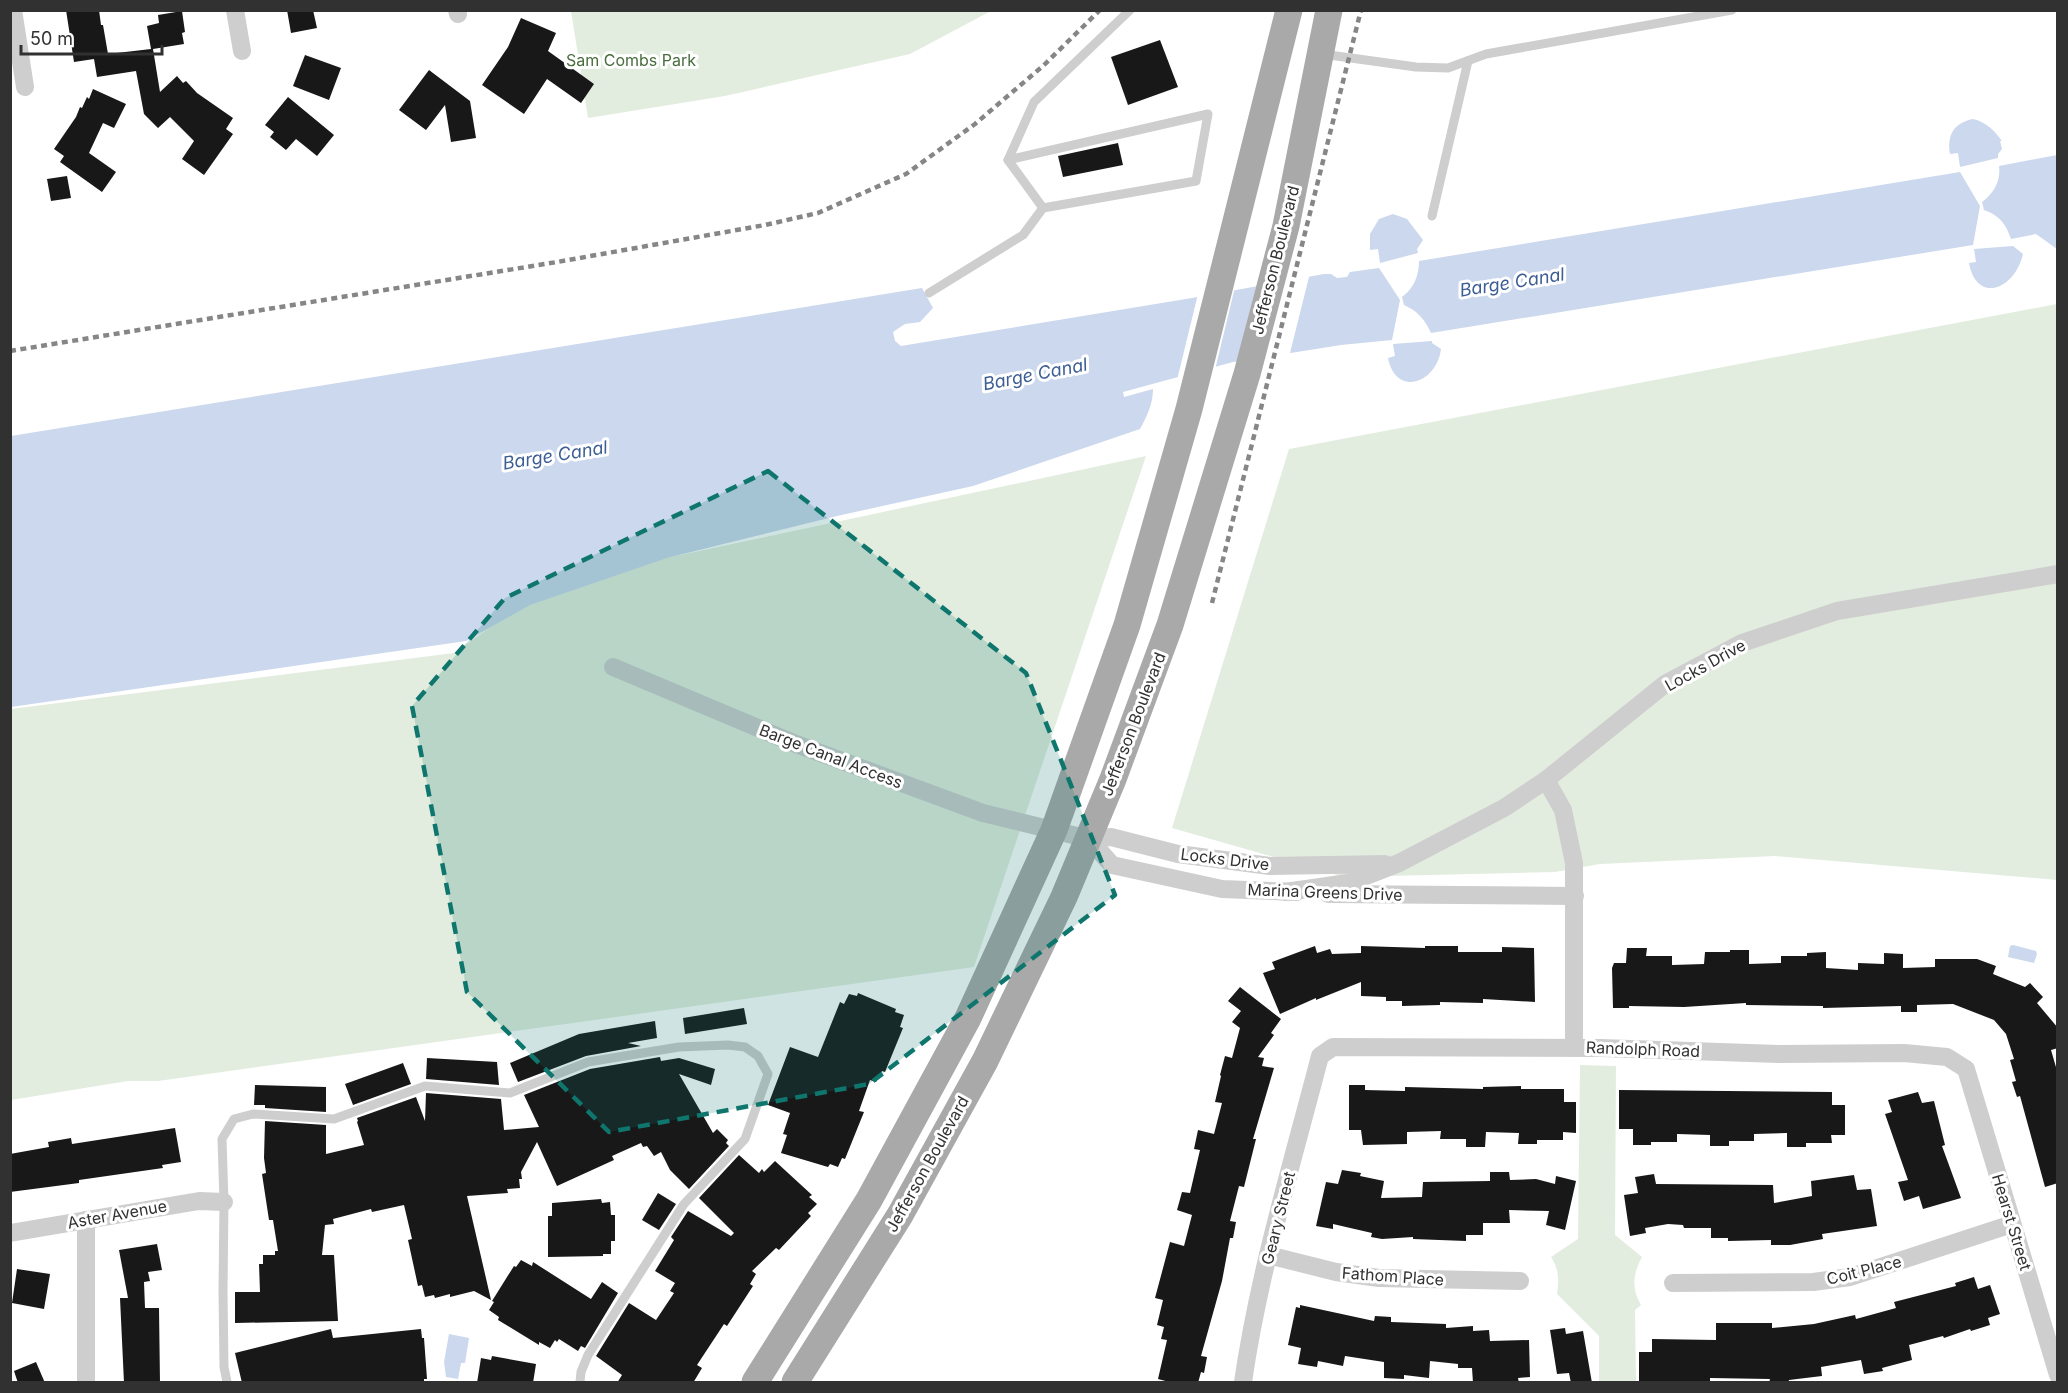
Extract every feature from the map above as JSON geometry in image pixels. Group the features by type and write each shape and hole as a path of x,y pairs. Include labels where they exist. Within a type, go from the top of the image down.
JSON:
{"main road":[{"name":"Jefferson Boulevard","path":"755,1383 869,1200 963,1028 1054,830 1127,625 1189,409 1289,10"},
{"name":"Jefferson Boulevard","path":"795,1383 900,1215 985,1061 1064,897 1089,839 1170,625 1247,374 1286,226 1329,10"}],"street":[{"path":"13,10 25,87"},
{"path":"235,10 242,51"},
{"name":"Locks Drive","path":"1285,892 1347,883 1399,863 1504,808 1546,780 1665,684 1742,643 1837,611 2058,574"},
{"name":"Barge Canal Access","path":"613,668 796,744 928,793 983,813 1054,830"},
{"path":"1546,780 1563,810 1574,864 1574,1047"},
{"name":"Locks Drive","path":"1054,830 1089,839 1112,837 1178,854 1270,866 1399,863"},
{"name":"Marina Greens Drive","path":"1089,839 1112,865 1222,889 1343,895 1575,896"},
{"name":"Randolph Road","path":"1320,1056 1333,1047 1574,1047 1779,1054 1904,1053 1947,1057 1966,1069"},
{"name":"Geary Street","path":"1243,1383 1250,1334 1268,1255 1320,1056"},
{"name":"Hearst Street","path":"1966,1069 2058,1375"},
{"name":"Aster Avenue","path":"10,1233 199,1201 224,1202"},
{"path":"86,1220 86,1383"},
{"name":"Coit Place","path":"1674,1283 1814,1282 1850,1276 2012,1224"},
{"name":"Fathom Place","path":"1268,1255 1336,1272 1379,1278 1520,1281"}],"lane":[{"path":"1008,160 1034,102 1130,10"},
{"path":"1320,54 1416,67 1448,68 1486,54 1732,10"},
{"path":"1432,216 1468,60"},
{"path":"929,293 1023,235 1043,208 1196,181 1208,114 1008,160"},
{"path":"1008,160 1043,208"},
{"path":"227,1383 224,1367 222,1139 234,1119 253,1114 334,1119 424,1086 510,1093 588,1062 679,1047 728,1045 745,1047 758,1056 768,1074 745,1140 684,1204 588,1355 581,1372 580,1383"}],"highlighted area":[{"path":"768,471 1026,673 1115,895 869,1084 609,1132 467,992 412,706 505,598"}],"green space":[{"name":"Sam Combs Park","path":"571,11 991,11 910,54 725,96 588,118"},
{"path":"2057,304 2057,880 1775,856 1600,864 1555,872 1344,877 1172,828 1289,449"},
{"path":"1146,456 974,967 158,1081 128,1081 11,1100 11,709 454,653 554,582"},
{"path":"1580,1065 1616,1066 1615,1235 1642,1257 1634,1281 1641,1305 1635,1310 1636,1382 1599,1382 1599,1336 1557,1294 1558,1275 1551,1257 1578,1239"}],"water":[{"path":"1973,119 1986,124 1993,130 2002,141 2000,141 2002,149 1998,158 1960,167 1958,153 1950,154 1951,136 1956,127"},
{"path":"2057,155 2057,249 2036,234 2011,239 2001,221 1984,210 1982,202 1996,186 1999,166"},
{"name":"Barge Canal","path":"1960,172 1980,206 1973,245 1431,333 1420,316 1404,305 1402,297 1415,281 1419,261"},
{"path":"1393,214 1407,219 1423,240 1417,249 1418,253 1380,263 1378,249 1370,250 1370,234 1379,219"},
{"path":"2013,246 2023,254 2012,276 2005,283 1996,287 1987,288 1980,284 1973,276 1969,263 1976,262 1974,249"},
{"name":"Barge Canal","path":"1379,268 1400,300 1392,340 1341,345 1233,362 1123,392 1124,397 1153,389 1151,405 1140,429 973,486 837,516 667,558 530,605 466,641 11,707 11,436 922,288 933,308 920,322 905,324 893,332 895,341 901,346 1324,274 1331,274 1337,278 1347,277 1350,272"},
{"path":"1432,341 1441,349 1438,361 1432,370 1425,377 1416,381 1407,382 1399,378 1392,370 1388,358 1395,356 1393,344"},
{"path":"2010,946 2036,951 2034,963 2008,957"},
{"path":"449,1334 469,1338 465,1363 461,1363 458,1379 446,1377 444,1362"}],"pier":[{"path":"1310,273 1289,357 1236,365 1257,283"},
{"path":"1235,287 1215,370 1177,380 1198,294"}],"building":[{"path":"66,10 99,10 108,54 151,49 147,26 159,23 158,15 182,11 184,44 153,49 160,92 177,76 183,83 186,81 197,93 233,118 226,129 233,134 204,175 182,159 194,141 170,117 158,128 144,114 136,71 97,77 94,59 74,62"},
{"path":"287,10 313,10 317,28 291,33"},
{"path":"521,18 556,33 548,51 594,84 581,103 547,79 524,114 482,85 508,47"},
{"path":"1160,40 1178,87 1128,105 1111,57"},
{"path":"305,55 341,68 329,100 293,86"},
{"path":"429,70 470,101 476,138 451,142 445,105 426,130 399,110"},
{"path":"93,89 126,104 114,128 103,123 89,153 116,172 102,192 60,162 64,156 54,149 87,97 89,99"},
{"path":"288,97 334,135 317,156 296,139 286,150 270,137 274,132 265,125"},
{"path":"1118,143 1123,165 1063,177 1058,156"},
{"path":"67,176 71,198 51,201 47,179"},
{"path":"1315,946 1317,953 1330,949 1332,954 1361,953 1361,946 1425,948 1425,946 1458,946 1458,952 1502,952 1502,947 1534,948 1535,1002 1483,999 1483,1003 1440,1002 1440,1005 1402,1006 1402,1001 1386,1001 1386,997 1361,996 1361,982 1280,1014 1263,973 1275,969 1272,962"},
{"path":"1627,948 1647,948 1646,956 1672,956 1672,965 1704,964 1705,952 1730,952 1730,950 1749,950 1749,964 1781,963 1781,956 1807,956 1807,953 1826,952 1826,968 1858,970 1858,963 1884,964 1884,953 1903,954 1903,968 1935,967 1935,959 1977,959 1996,966 1993,974 2025,987 2030,983 2043,997 2037,1003 2058,1028 2058,1048 2051,1050 2058,1074 2058,1183 2045,1187 2020,1096 2017,1097 2012,1082 2016,1081 2010,1060 2014,1059 2006,1034 1994,1020 1953,1004 1917,1005 1917,1012 1901,1012 1901,1006 1823,1008 1823,1006 1746,1005 1746,1003 1613,1008 1612,968 1614,963 1626,963"},
{"path":"1240,987 1281,1019 1271,1033 1274,1035 1258,1057 1264,1058 1262,1066 1274,1068 1253,1139 1256,1139 1244,1187 1239,1186 1230,1221 1236,1222 1201,1356 1207,1357 1204,1373 1201,1372 1198,1383 1173,1383 1158,1379 1167,1340 1161,1339 1164,1327 1157,1325 1163,1300 1155,1298 1170,1242 1184,1246 1192,1215 1177,1210 1182,1192 1190,1193 1200,1150 1194,1149 1198,1130 1214,1134 1222,1103 1215,1102 1220,1075 1225,1056 1232,1058 1240,1028 1232,1022 1241,1011 1228,1001"},
{"path":"858,993 896,1009 895,1012 904,1015 900,1027 903,1028 885,1072 882,1071 876,1082 870,1080 859,1111 864,1112 845,1159 842,1158 838,1167 830,1164 828,1167 781,1153 787,1135 783,1134 790,1113 768,1105 790,1047 818,1057 840,1002 844,1004 849,994 857,996"},
{"path":"744,1008 747,1024 685,1034 683,1018"},
{"path":"655,1021 657,1038 628,1043 641,1046 586,1056 518,1082 510,1063 579,1034"},
{"path":"660,1057 661,1061 679,1058 715,1069 711,1085 679,1074 713,1133 717,1129 728,1140 726,1143 729,1146 689,1189 670,1170 661,1152 654,1156 647,1146 643,1147 641,1143 612,1156 614,1160 557,1186 537,1142 521,1172 520,1188 507,1189 508,1193 467,1196 491,1300 474,1291 450,1297 450,1294 435,1298 434,1295 425,1297 422,1285 418,1286 408,1240 412,1239 404,1205 372,1212 371,1209 333,1219 334,1224 325,1225 322,1255 334,1255 338,1321 235,1323 235,1292 260,1292 259,1264 263,1264 263,1255 275,1255 275,1251 278,1251 273,1220 269,1220 262,1174 266,1173 265,1121 326,1125 326,1154 364,1145 357,1118 416,1097 425,1121 426,1093 501,1099 504,1130 539,1127 524,1095 590,1069"},
{"path":"427,1058 497,1062 499,1085 426,1079"},
{"path":"403,1063 411,1084 353,1105 345,1084"},
{"path":"255,1085 326,1087 326,1112 265,1108 265,1105 254,1105"},
{"path":"1349,1085 1365,1085 1365,1090 1405,1091 1405,1087 1483,1089 1483,1087 1521,1086 1521,1089 1564,1089 1564,1102 1576,1102 1576,1133 1563,1132 1563,1140 1537,1140 1537,1144 1518,1144 1519,1133 1486,1132 1485,1147 1466,1147 1466,1139 1440,1139 1441,1131 1407,1132 1407,1144 1363,1145 1361,1130 1349,1130"},
{"path":"1619,1090 1832,1092 1832,1105 1845,1105 1845,1135 1831,1135 1832,1143 1806,1143 1806,1147 1787,1147 1787,1133 1754,1134 1754,1141 1729,1141 1729,1146 1710,1146 1710,1135 1677,1134 1677,1142 1633,1145 1633,1129 1619,1129"},
{"path":"1918,1092 1922,1103 1934,1101 1945,1145 1942,1146 1961,1198 1923,1209 1919,1196 1904,1201 1898,1182 1908,1180 1885,1114 1892,1112 1888,1100"},
{"path":"175,1128 181,1162 162,1165 163,1168 79,1180 79,1183 10,1192 10,1154 49,1147 48,1142 71,1138 72,1144"},
{"path":"739,1155 759,1173 762,1169 764,1172 775,1161 812,1195 809,1197 817,1204 808,1213 811,1216 779,1250 776,1248 752,1271 756,1274 750,1284 753,1286 727,1326 724,1324 697,1365 702,1368 693,1383 617,1383 622,1375 596,1356 629,1303 656,1320 674,1293 670,1291 675,1283 655,1271 674,1240 671,1237 688,1211 731,1236 734,1233 699,1198"},
{"path":"1342,1170 1361,1173 1360,1176 1384,1181 1381,1198 1422,1197 1423,1182 1490,1181 1490,1172 1509,1172 1510,1180 1536,1179 1555,1184 1556,1176 1576,1181 1565,1230 1546,1225 1549,1211 1509,1210 1510,1223 1483,1223 1483,1235 1466,1235 1466,1241 1413,1239 1413,1237 1382,1239 1371,1237 1372,1233 1333,1224 1333,1229 1316,1226 1326,1182 1338,1184"},
{"path":"1654,1174 1656,1184 1773,1185 1774,1203 1812,1196 1811,1181 1854,1175 1857,1190 1871,1189 1877,1226 1822,1234 1823,1239 1790,1245 1771,1245 1771,1240 1728,1241 1728,1238 1711,1238 1711,1228 1684,1228 1683,1225 1668,1224 1645,1228 1646,1233 1630,1236 1624,1195 1638,1193 1635,1177"},
{"path":"658,1193 676,1204 659,1230 642,1220"},
{"path":"601,1199 602,1203 610,1202 611,1215 615,1215 615,1241 611,1241 611,1254 548,1257 548,1216 552,1216 552,1203"},
{"path":"157,1244 162,1270 148,1272 150,1281 144,1282 145,1308 159,1308 160,1383 124,1383 120,1298 128,1298 119,1250"},
{"path":"521,1260 532,1266 533,1262 591,1299 602,1282 618,1293 585,1348 581,1346 578,1351 559,1339 557,1342 555,1340 550,1348 539,1342 539,1345 498,1320 499,1317 489,1310 494,1302 492,1301 514,1266 516,1267"},
{"path":"17,1269 50,1274 44,1309 12,1303"},
{"path":"1974,1277 1978,1289 1990,1285 2000,1314 1988,1318 1990,1325 1909,1345 1912,1360 1882,1368 1883,1371 1864,1374 1861,1360 1821,1367 1822,1376 1789,1380 1788,1383 1769,1383 1770,1379 1710,1378 1710,1383 1639,1382 1639,1352 1652,1352 1652,1339 1716,1340 1716,1323 1772,1323 1772,1328 1814,1324 1855,1315 1856,1319 1896,1308 1894,1302 1956,1286 1955,1283"},
{"path":"1300,1305 1374,1321 1375,1316 1391,1317 1391,1322 1446,1324 1446,1328 1473,1326 1473,1331 1489,1330 1490,1341 1529,1340 1530,1377 1518,1378 1519,1383 1473,1383 1472,1368 1458,1368 1458,1364 1430,1361 1429,1378 1404,1375 1404,1379 1384,1378 1384,1362 1345,1356 1343,1366 1318,1361 1317,1367 1298,1364 1301,1348 1288,1345 1296,1307 1300,1308"},
{"path":"1565,1328 1566,1334 1583,1331 1592,1383 1571,1383 1569,1373 1557,1374 1550,1330"},
{"path":"331,1329 333,1338 421,1329 422,1338 424,1338 427,1379 424,1379 424,1383 242,1383 235,1353"},
{"path":"492,1356 536,1364 533,1383 477,1383 481,1358 491,1360"},
{"path":"36,1362 45,1383 18,1383 14,1371"}],"railway":[{"path":"10,351 557,262 765,225 818,213 906,174 975,124 1044,65 1100,10"},
{"path":"1212,603 1361,10"}]}
